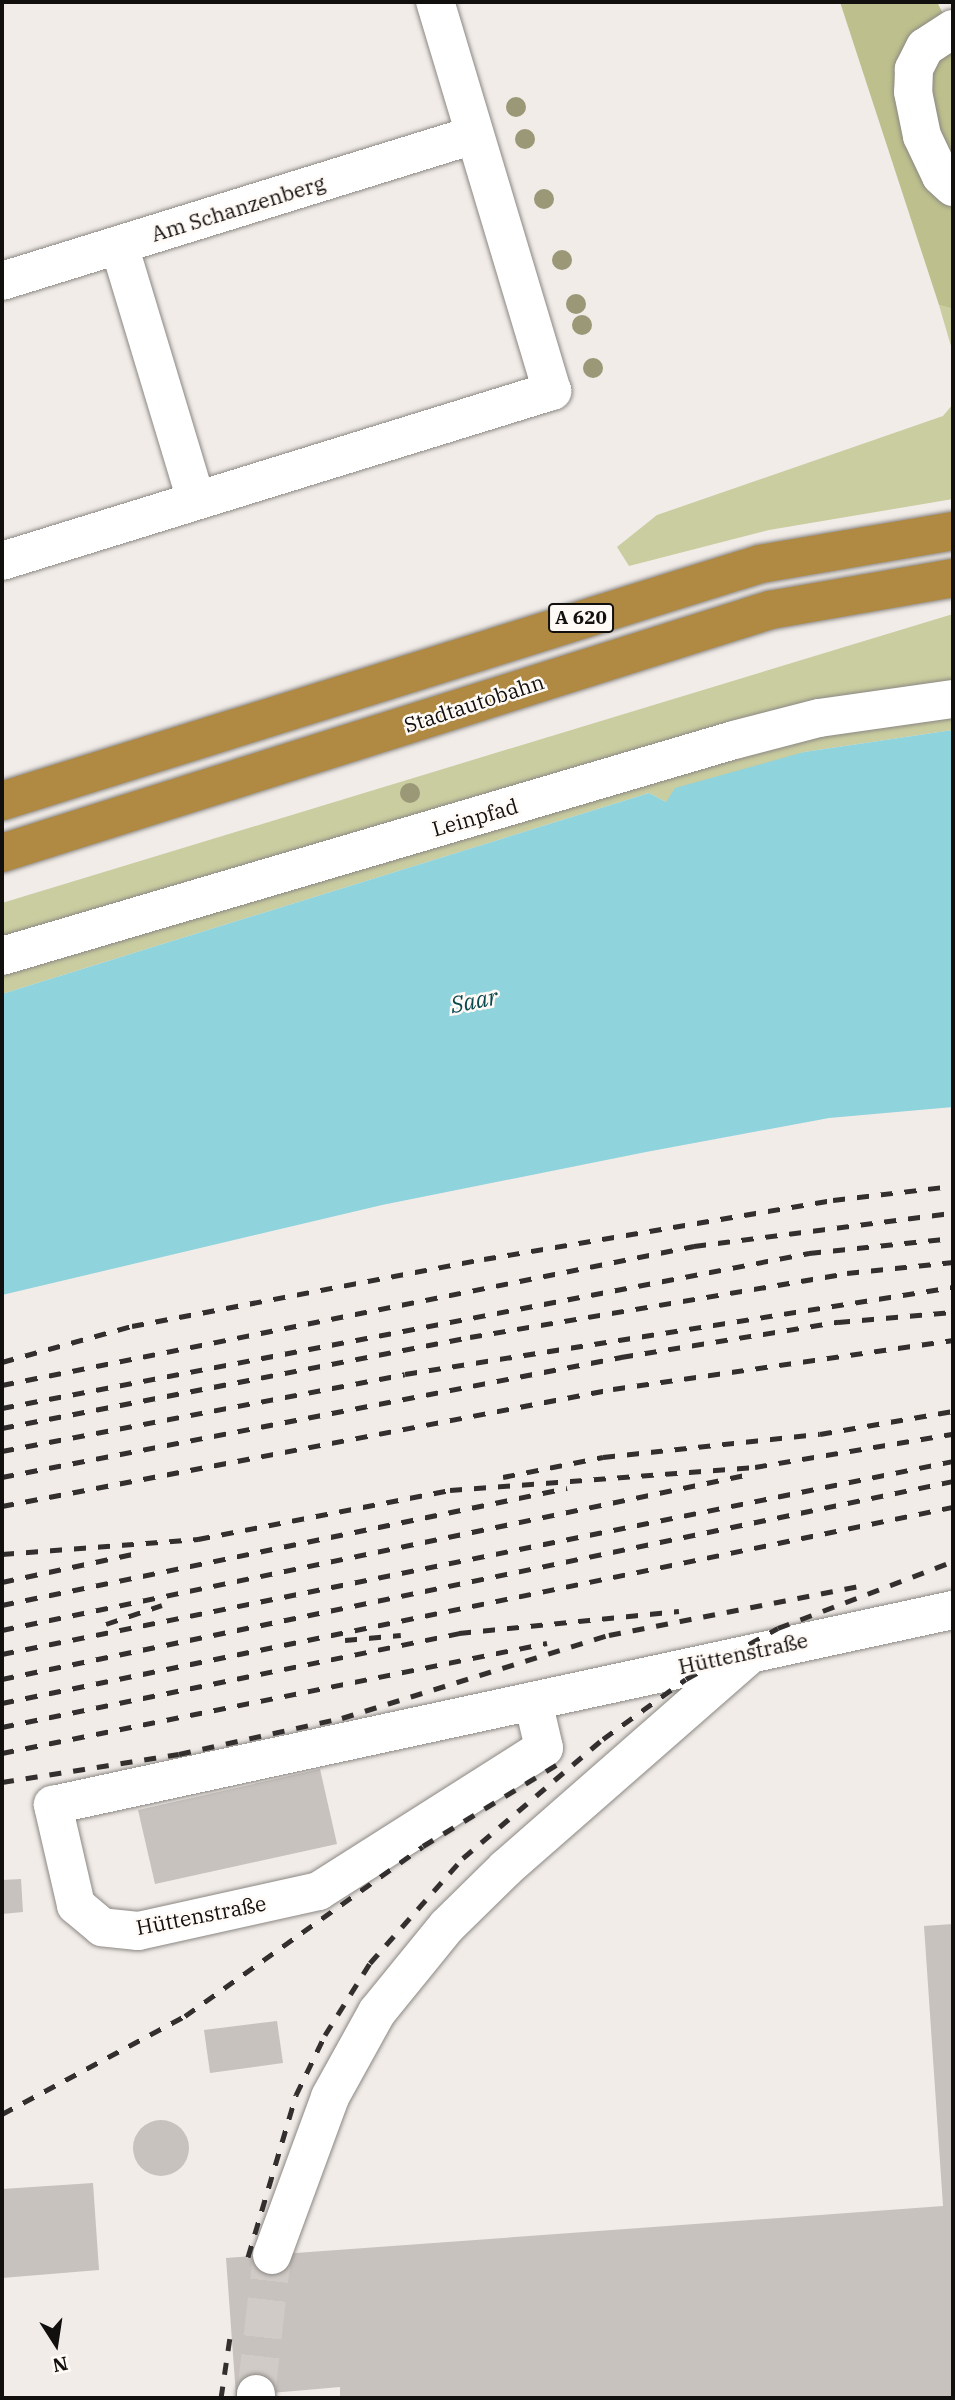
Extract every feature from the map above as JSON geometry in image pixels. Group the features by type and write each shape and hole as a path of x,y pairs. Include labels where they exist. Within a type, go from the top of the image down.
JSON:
{"highway":[{"name":"A 620","path":"2,801 760,564 953,531"},
{"name":"Stadtautobahn","path":"2,853 770,610 953,578"}],"street":[{"path":"2,561 552,391 435,2"},
{"path":"950,30 925,47 914,69 913,92 922,136 940,176 953,187"},
{"name":"Am Schanzenberg","path":"2,281 473,135"},
{"path":"119,245 196,500"},
{"name":"Leinpfad","path":"2,956 734,740 819,718 953,699"},
{"name":"Hüttenstraße","path":"533,1701 544,1748 320,1891 138,1931 102,1927 76,1905 54,1805 759,1649 953,1610"},
{"path":"272,2255 330,2097 377,2012 447,1926 725,1671 759,1649"}],"green space":[{"path":"840,2 937,2 953,33 953,309 939,305"},
{"path":"939,305 953,309 953,353"},
{"path":"953,404 953,499 769,530 629,566 617,547 657,515 943,416"},
{"path":"953,614 953,730 804,752 666,802 649,793 2,994 2,903"}],"water":[{"name":"Saar","path":"953,730 953,1107 829,1118 646,1152 382,1205 2,1295 2,994 649,793 666,802 675,788 804,752"}],"building":[{"path":"320,1769 337,1844 155,1884 138,1810"},
{"path":"21,1879 23,1912 2,1914 2,1880"},
{"path":"953,1924 953,2398 340,2398 340,2387 236,2396 226,2258 943,2206 924,1926"},
{"path":"277,2021 283,2063 210,2073 204,2030"},
{"path":"161,2120 172,2122 181,2128 187,2137 187,2159 181,2168 172,2174 161,2176 150,2174 141,2168 135,2159 133,2148 135,2137 141,2128 150,2122"},
{"path":"93,2183 99,2270 2,2278 2,2189"}],"tunnel":[{"path":"256,2394 272,2255"}],"railway":[{"path":"2,1362 132,1326 484,1259 833,1200 953,1186"},
{"path":"2,1385 694,1246 953,1213"},
{"path":"2,1408 809,1253 953,1238"},
{"path":"2,1428 470,1337 847,1273 953,1262"},
{"path":"2,1451 405,1374 953,1287"},
{"path":"2,1477 621,1357 838,1322 953,1312"},
{"path":"2,1506 613,1389 953,1340"},
{"path":"503,1477 603,1457 820,1434 953,1411"},
{"path":"2,1554 198,1539 450,1490 755,1467 953,1434"},
{"path":"2,1654 953,1461"},
{"path":"2,1630 745,1475"},
{"path":"2,1679 953,1481"},
{"path":"2,1605 567,1488"},
{"path":"2,1703 953,1507"},
{"path":"2,1582 142,1552"},
{"path":"248,2257 296,2095 325,2035 370,1963 463,1858 603,1739 686,1679 778,1628 953,1561"},
{"path":"2,1782 179,1754 342,1718 609,1635 868,1584"},
{"path":"106,1624 162,1605"},
{"path":"2,1727 459,1633 679,1611"},
{"path":"345,1640 401,1635"},
{"path":"2,1753 547,1643"},
{"path":"2,2114 185,2016 423,1846 558,1764"},
{"path":"221,2398 231,2330"}]}
